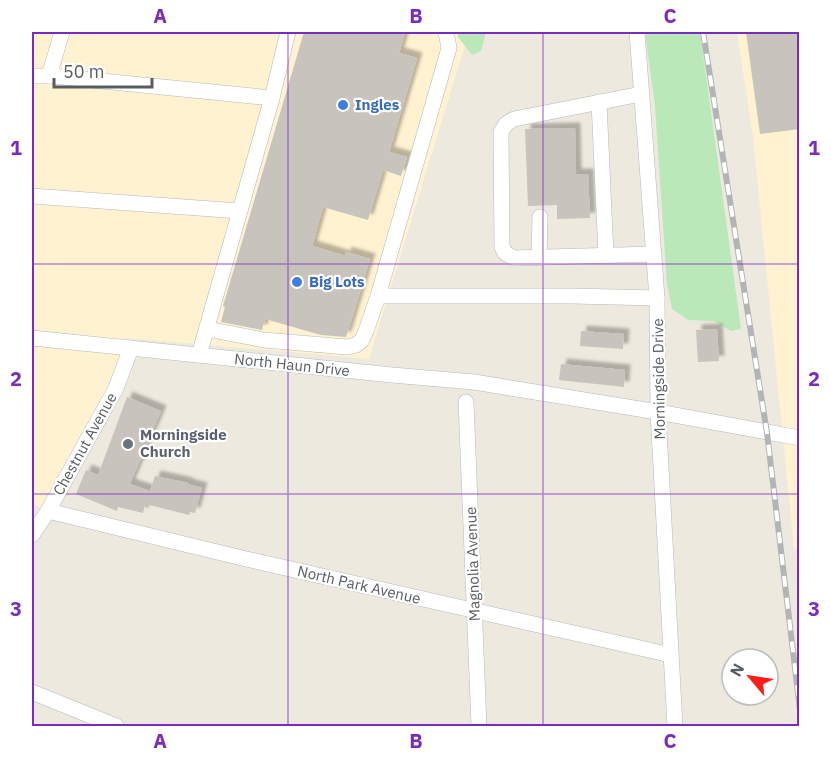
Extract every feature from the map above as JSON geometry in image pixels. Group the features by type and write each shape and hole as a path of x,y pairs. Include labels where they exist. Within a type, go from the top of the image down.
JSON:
{"street":[{"path":"49,76 62,32"},
{"path":"199,355 272,98 288,32"},
{"path":"207,329 264,340 346,347 356,345 362,340 378,296 449,48 446,32"},
{"name":"Morningside Drive","path":"637,32 657,298 658,412 675,726"},
{"path":"32,75 272,98"},
{"path":"641,94 514,118 506,123 501,132 502,248 505,253 514,258 654,254"},
{"path":"599,102 606,255"},
{"path":"32,196 240,212"},
{"path":"540,217 540,258"},
{"path":"378,296 657,298"},
{"name":"North Haun Drive","path":"32,338 474,382 800,438"},
{"name":"Chestnut Avenue","path":"32,535 48,511 116,388 131,348"},
{"name":"Magnolia Avenue","path":"466,402 479,726"},
{"name":"North Park Avenue","path":"48,511 475,612 671,655"},
{"path":"32,692 116,726"},
{"path":"71,726 76,711"}],"shaded area":[{"path":"32,32 469,32 369,359 127,338 101,401 41,508 32,502"},
{"path":"737,32 799,32 799,550 794,549 753,137"}],"green space":[{"path":"457,32 486,32 481,51 472,55 458,37"},
{"path":"645,32 700,32 741,329 731,331 714,321 688,320 672,309 667,284 655,107"}],"building":[{"path":"304,32 405,32 399,53 417,58 389,152 407,157 401,176 383,170 368,220 323,207 312,246 345,256 346,252 370,259 346,337 321,335 265,319 262,330 221,322 225,307 223,306"},
{"path":"746,32 800,32 800,129 760,134"},
{"path":"575,128 576,174 588,174 590,218 557,219 557,205 528,206 525,129"},
{"path":"717,329 719,361 698,362 696,330"},
{"path":"581,331 624,334 623,349 580,346"},
{"path":"561,364 625,370 624,387 559,380"},
{"name":"Morningside Church","path":"127,397 161,411 130,484 150,491 155,476 202,488 195,513 190,512 189,515 145,504 143,513 118,507 117,511 76,494 86,470 98,475"}],"railway":[{"path":"703,32 767,433 800,710"}],"place":[{"name":"Ingles","path":"343,105"},
{"name":"Big Lots","path":"297,282"},
{"name":"Morningside Church","path":"128,444"}]}
